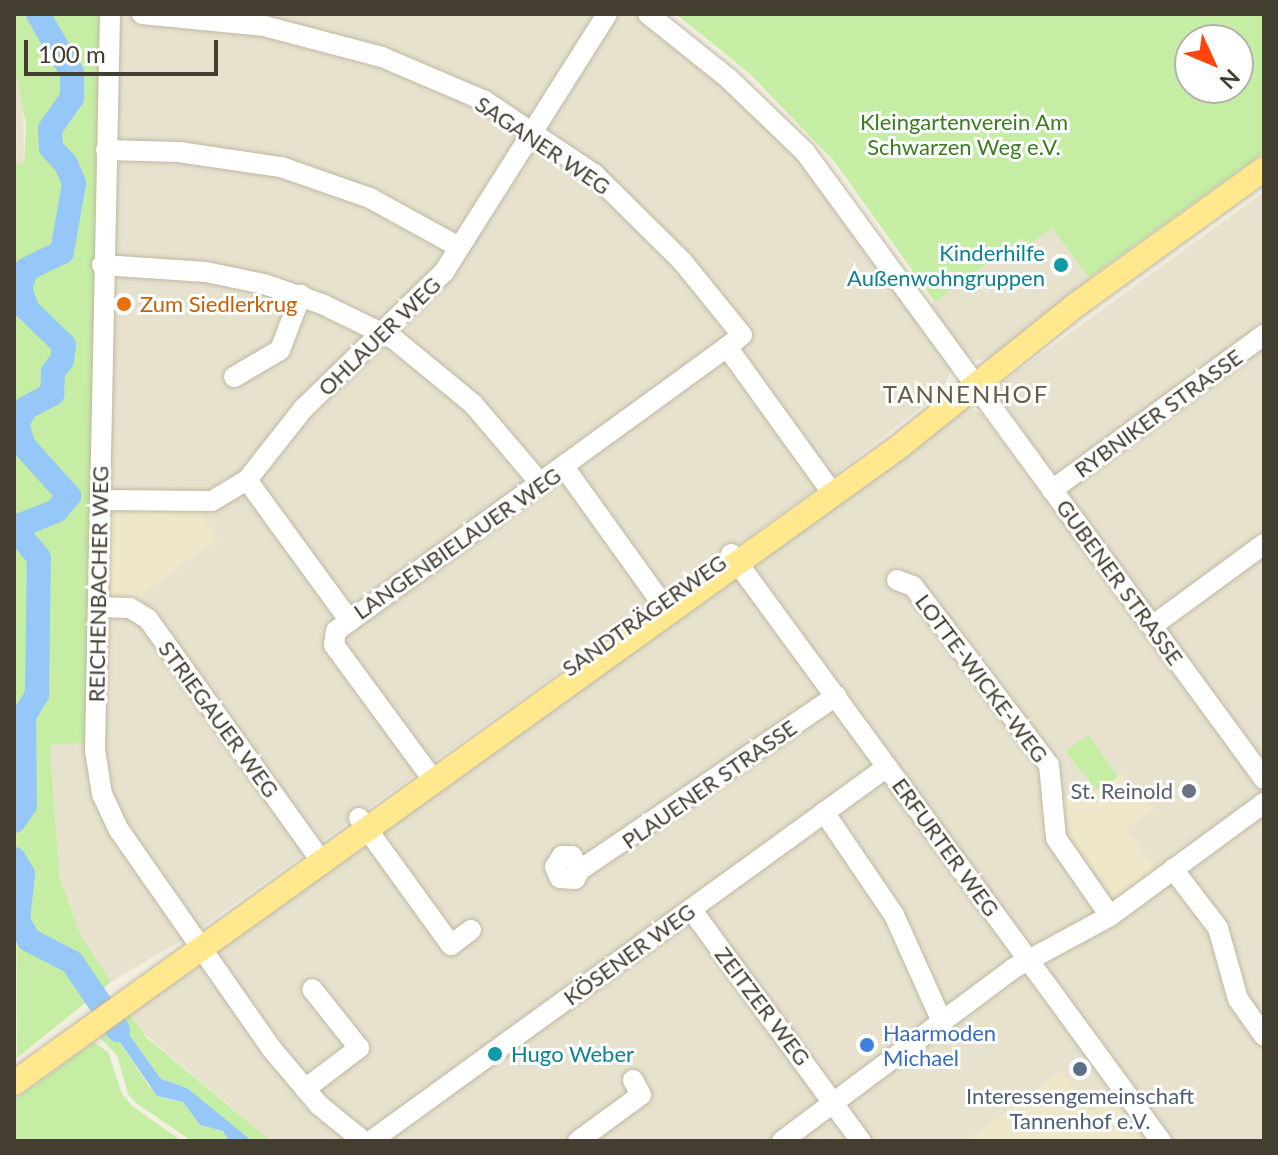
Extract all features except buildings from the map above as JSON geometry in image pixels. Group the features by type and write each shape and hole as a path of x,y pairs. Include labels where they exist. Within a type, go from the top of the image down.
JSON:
{"main road":[{"name":"SANDTRÄGERWEG","path":"14,1083 91,1021 199,942 830,490 892,436 932,417 1048,331 1076,305 1264,169"},
{"name":"SANDTRÄGERWEG","path":"1048,331 1082,315 1264,184"},
{"name":"SANDTRÄGERWEG","path":"14,1068 91,1021"}],"street":[{"name":"REICHENBACHER WEG","path":"110,14 102,265 95,750 102,794 119,830 305,1089 363,1141"},
{"name":"SAGANER WEG","path":"142,14 264,26 325,39 435,79 532,131 594,174 682,261 742,335 727,347"},
{"name":"OHLAUER WEG","path":"101,500 212,501 247,480 303,409 434,283 607,14"},
{"name":"GUBENER STRASSE","path":"648,14 729,79 805,152 1152,626 1260,765"},
{"path":"106,150 179,152 281,167 370,198 459,247"},
{"path":"102,265 206,272 301,295 394,339 473,404 541,484"},
{"path":"234,377 280,350 301,295"},
{"name":"RYBNIKER STRASSE","path":"1052,490 1264,335"},
{"path":"727,347 830,490"},
{"name":"LANGENBIELAUER WEG","path":"430,776 334,645 336,631 727,347"},
{"path":"564,467 666,608"},
{"path":"247,480 349,620"},
{"path":"1152,626 1264,544"},
{"name":"ERFURTER WEG","path":"734,558 1161,1141"},
{"name":"LOTTE-WICKE-WEG","path":"897,580 913,586 1049,765 1056,838 1110,916"},
{"name":"STRIEGAUER WEG","path":"99,607 130,608 148,619 318,856"},
{"name":"PLAUENER STRASSE","path":"580,870 836,696"},
{"name":"KÖSENER WEG","path":"371,1141 887,767"},
{"path":"782,1141 1028,959 1110,916 1264,803"},
{"path":"824,812 894,915 942,1022"},
{"path":"364,824 451,945 471,930"},
{"path":"1173,869 1218,928 1238,999 1264,1036"},
{"name":"ZEITZER WEG","path":"691,909 861,1141"},
{"path":"305,1089 359,1048 312,989"},
{"path":"578,1141 641,1095 633,1080"}],"shaded area":[{"path":"111,14 641,14 801,154 918,309 951,370 942,391 820,486 189,936 111,982 80,934 59,875 50,745 88,743"},
{"path":"14,65 23,95 24,166 14,162"},
{"path":"1264,192 1264,770 993,389"},
{"path":"1052,228 1089,278 1085,294 988,360 968,359 930,305 1023,238 1028,245"},
{"path":"971,409 981,413 1264,785 1264,1141 271,1141 141,1031 132,1014 198,954 957,411"},
{"path":"112,505 195,506 217,540 144,592 140,604 110,599 105,524"},
{"path":"1122,774 1154,809 1126,828 1157,871 1117,901 1062,828 1067,821 1058,806 1072,793 1098,790"},
{"path":"1062,1071 1092,1112 1119,1093 1153,1141 966,1141"}],"green space":[{"path":"14,14 104,14 88,743 50,745 59,875 80,934 111,982 17,1058 14,162 24,165 26,124 14,65"},
{"name":"Kleingartenverein Am Schwarzen Weg e.V.","path":"676,14 1264,14 1264,152 1089,278 1052,228 1028,245 1022,238 935,302 834,161 749,73"},
{"path":"1089,735 1118,777 1097,790 1065,751"},
{"path":"130,1014 146,1037 271,1141 245,1138 187,1088 161,1079 120,1022"},
{"path":"111,1029 150,1088 163,1098 183,1102 200,1125 223,1131 229,1141 192,1141 136,1103 128,1094 117,1055 99,1037"},
{"path":"94,1042 108,1052 122,1094 132,1106 182,1141 14,1141 14,1100"}],"water":[{"path":"120,1022 161,1079 187,1088 252,1141 229,1141 223,1131 200,1125 183,1102 157,1096 111,1029"}],"waterway":[{"path":"14,821 25,805 24,716 37,694 39,558 18,532 21,525 56,511 69,496 24,446 17,424 26,408 52,394 53,372 62,360 64,345 27,309 20,288 27,269 62,252 74,183 66,164 51,148 50,129 72,98 72,73 38,14"},
{"path":"14,859 23,874 18,921 29,940 72,962 118,1030"}],"place":[{"name":"Kinderhilfe Außenwohngruppen","path":"1061,265"},
{"name":"Zum Siedlerkrug","path":"124,304"},
{"name":"St. Reinold","path":"1189,791"},
{"name":"Haarmoden Michael","path":"867,1045"},
{"name":"Hugo Weber","path":"495,1054"},
{"name":"Interessengemeinschaft Tannenhof e.V.","path":"1080,1069"}],"district":[{"name":"TANNENHOF","path":"966,394"}]}
